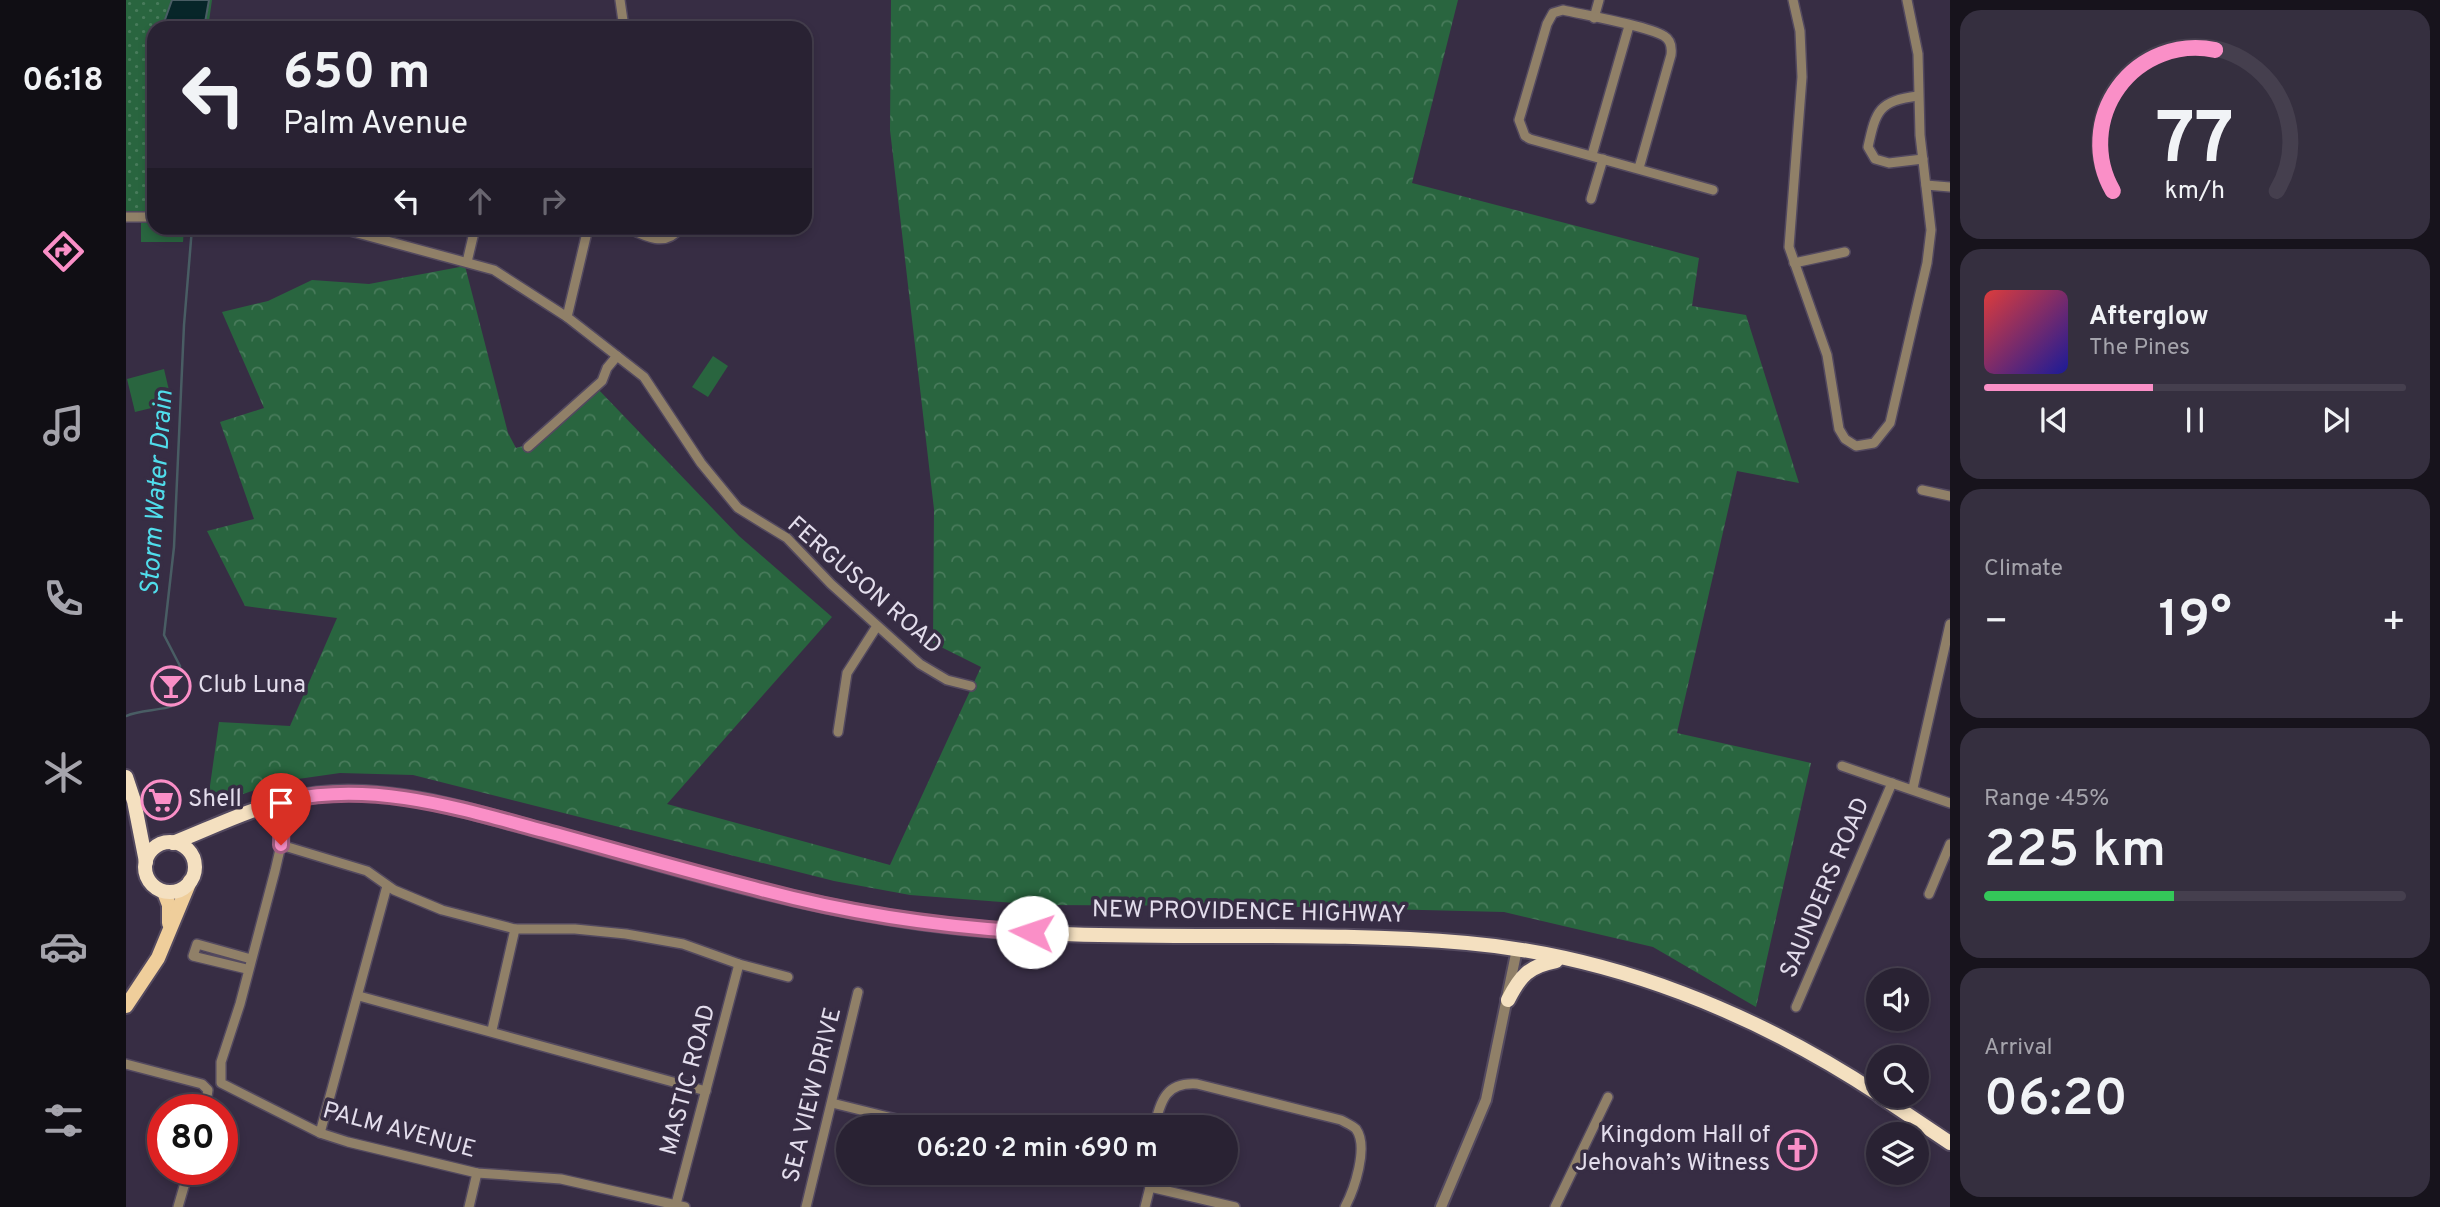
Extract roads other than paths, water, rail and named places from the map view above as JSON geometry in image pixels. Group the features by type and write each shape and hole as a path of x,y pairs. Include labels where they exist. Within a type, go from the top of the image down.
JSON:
{"highway":[{"path":"126,776 134,801 148,879 164,892 181,889 190,881 194,871 191,855 185,848 154,834 134,801"},
{"name":"NEW PROVIDENCE HIGHWAY","path":"170,843 230,818 280,805 328,793 369,793 406,797 822,905 955,927 1032,932 1417,939 1517,949 1652,983 1739,1014 1781,1035 1866,1087"},
{"name":"NEW PROVIDENCE HIGHWAY","path":"191,855 199,841 230,818"},
{"path":"146,862 153,849 170,843"},
{"path":"1508,1000 1516,985 1535,965 1565,959"},
{"name":"NEW PROVIDENCE HIGHWAY","path":"1898,1108 1950,1143"}],"main road":[{"path":"126,1006 147,979 190,881"},
{"path":"164,892 169,905 168,934"}],"street":[{"path":"620,0 623,21"},
{"path":"1594,18 1599,0"},
{"path":"1793,0 1802,55 1788,247 1827,355 1839,429 1845,439 1856,446 1874,443 1890,423 1927,263 1931,230 1918,96 1918,54 1908,0"},
{"path":"1639,168 1672,48 1662,35 1629,26 1563,10 1549,17 1518,120 1521,131 1530,139 1713,190"},
{"path":"1592,155 1629,26"},
{"path":"1918,96 1890,101 1881,107 1868,147 1875,159 1884,162 1923,159"},
{"path":"1591,199 1603,159"},
{"path":"1926,185 1950,187"},
{"path":"126,217 147,217"},
{"name":"FERGUSON ROAD","path":"377,235 467,262 510,279 567,317 644,377 701,463 738,508 787,538 920,664 947,680 971,686"},
{"path":"467,262 473,235"},
{"path":"567,317 586,235"},
{"path":"647,235 658,239 672,235"},
{"path":"1794,263 1845,252"},
{"path":"528,447 602,381 607,368 617,356"},
{"path":"1922,490 1950,496"},
{"path":"1913,788 1950,624"},
{"path":"838,732 847,673 877,626"},
{"path":"1842,766 1913,788 1950,803"},
{"name":"SAUNDERS ROAD","path":"1796,1007 1892,783"},
{"name":"PALM AVENUE","path":"280,805 281,845 240,1004 221,1062 221,1083 320,1133 477,1173 561,1179 681,1206"},
{"path":"1929,894 1950,844"},
{"path":"281,845 367,871 387,886 442,910 515,929 575,929 683,944 739,964 788,977"},
{"path":"320,1133 387,886"},
{"path":"492,1030 515,929"},
{"path":"247,969 193,956 197,944 251,958"},
{"path":"1441,1207 1486,1100 1517,949"},
{"name":"MASTIC ROAD","path":"681,1206 706,1091 739,964"},
{"name":"SEA VIEW DRIVE","path":"806,1207 858,992"},
{"path":"359,996 492,1030 706,1091"},
{"path":"126,1064 202,1084 208,1090 207,1094"},
{"path":"1157,1115 1163,1096 1174,1085 1197,1084 1341,1120 1353,1126 1360,1140 1360,1155 1345,1207"},
{"path":"1555,1207 1608,1097"},
{"path":"832,1103 880,1115"},
{"path":"469,1207 477,1173"},
{"path":"178,1207 184,1185"},
{"path":"1145,1207 1150,1187 1235,1207"}],"waterway":[{"name":"Storm Water Drain","path":"126,716 169,707 179,702 180,666 164,635 174,547 184,325 191,235"}],"place":[{"name":"Club Luna","path":"171,686"},
{"name":"Shell","path":"161,800"},
{"name":"Kingdom Hall of Jehovah’s Witness","path":"1797,1150"}]}
